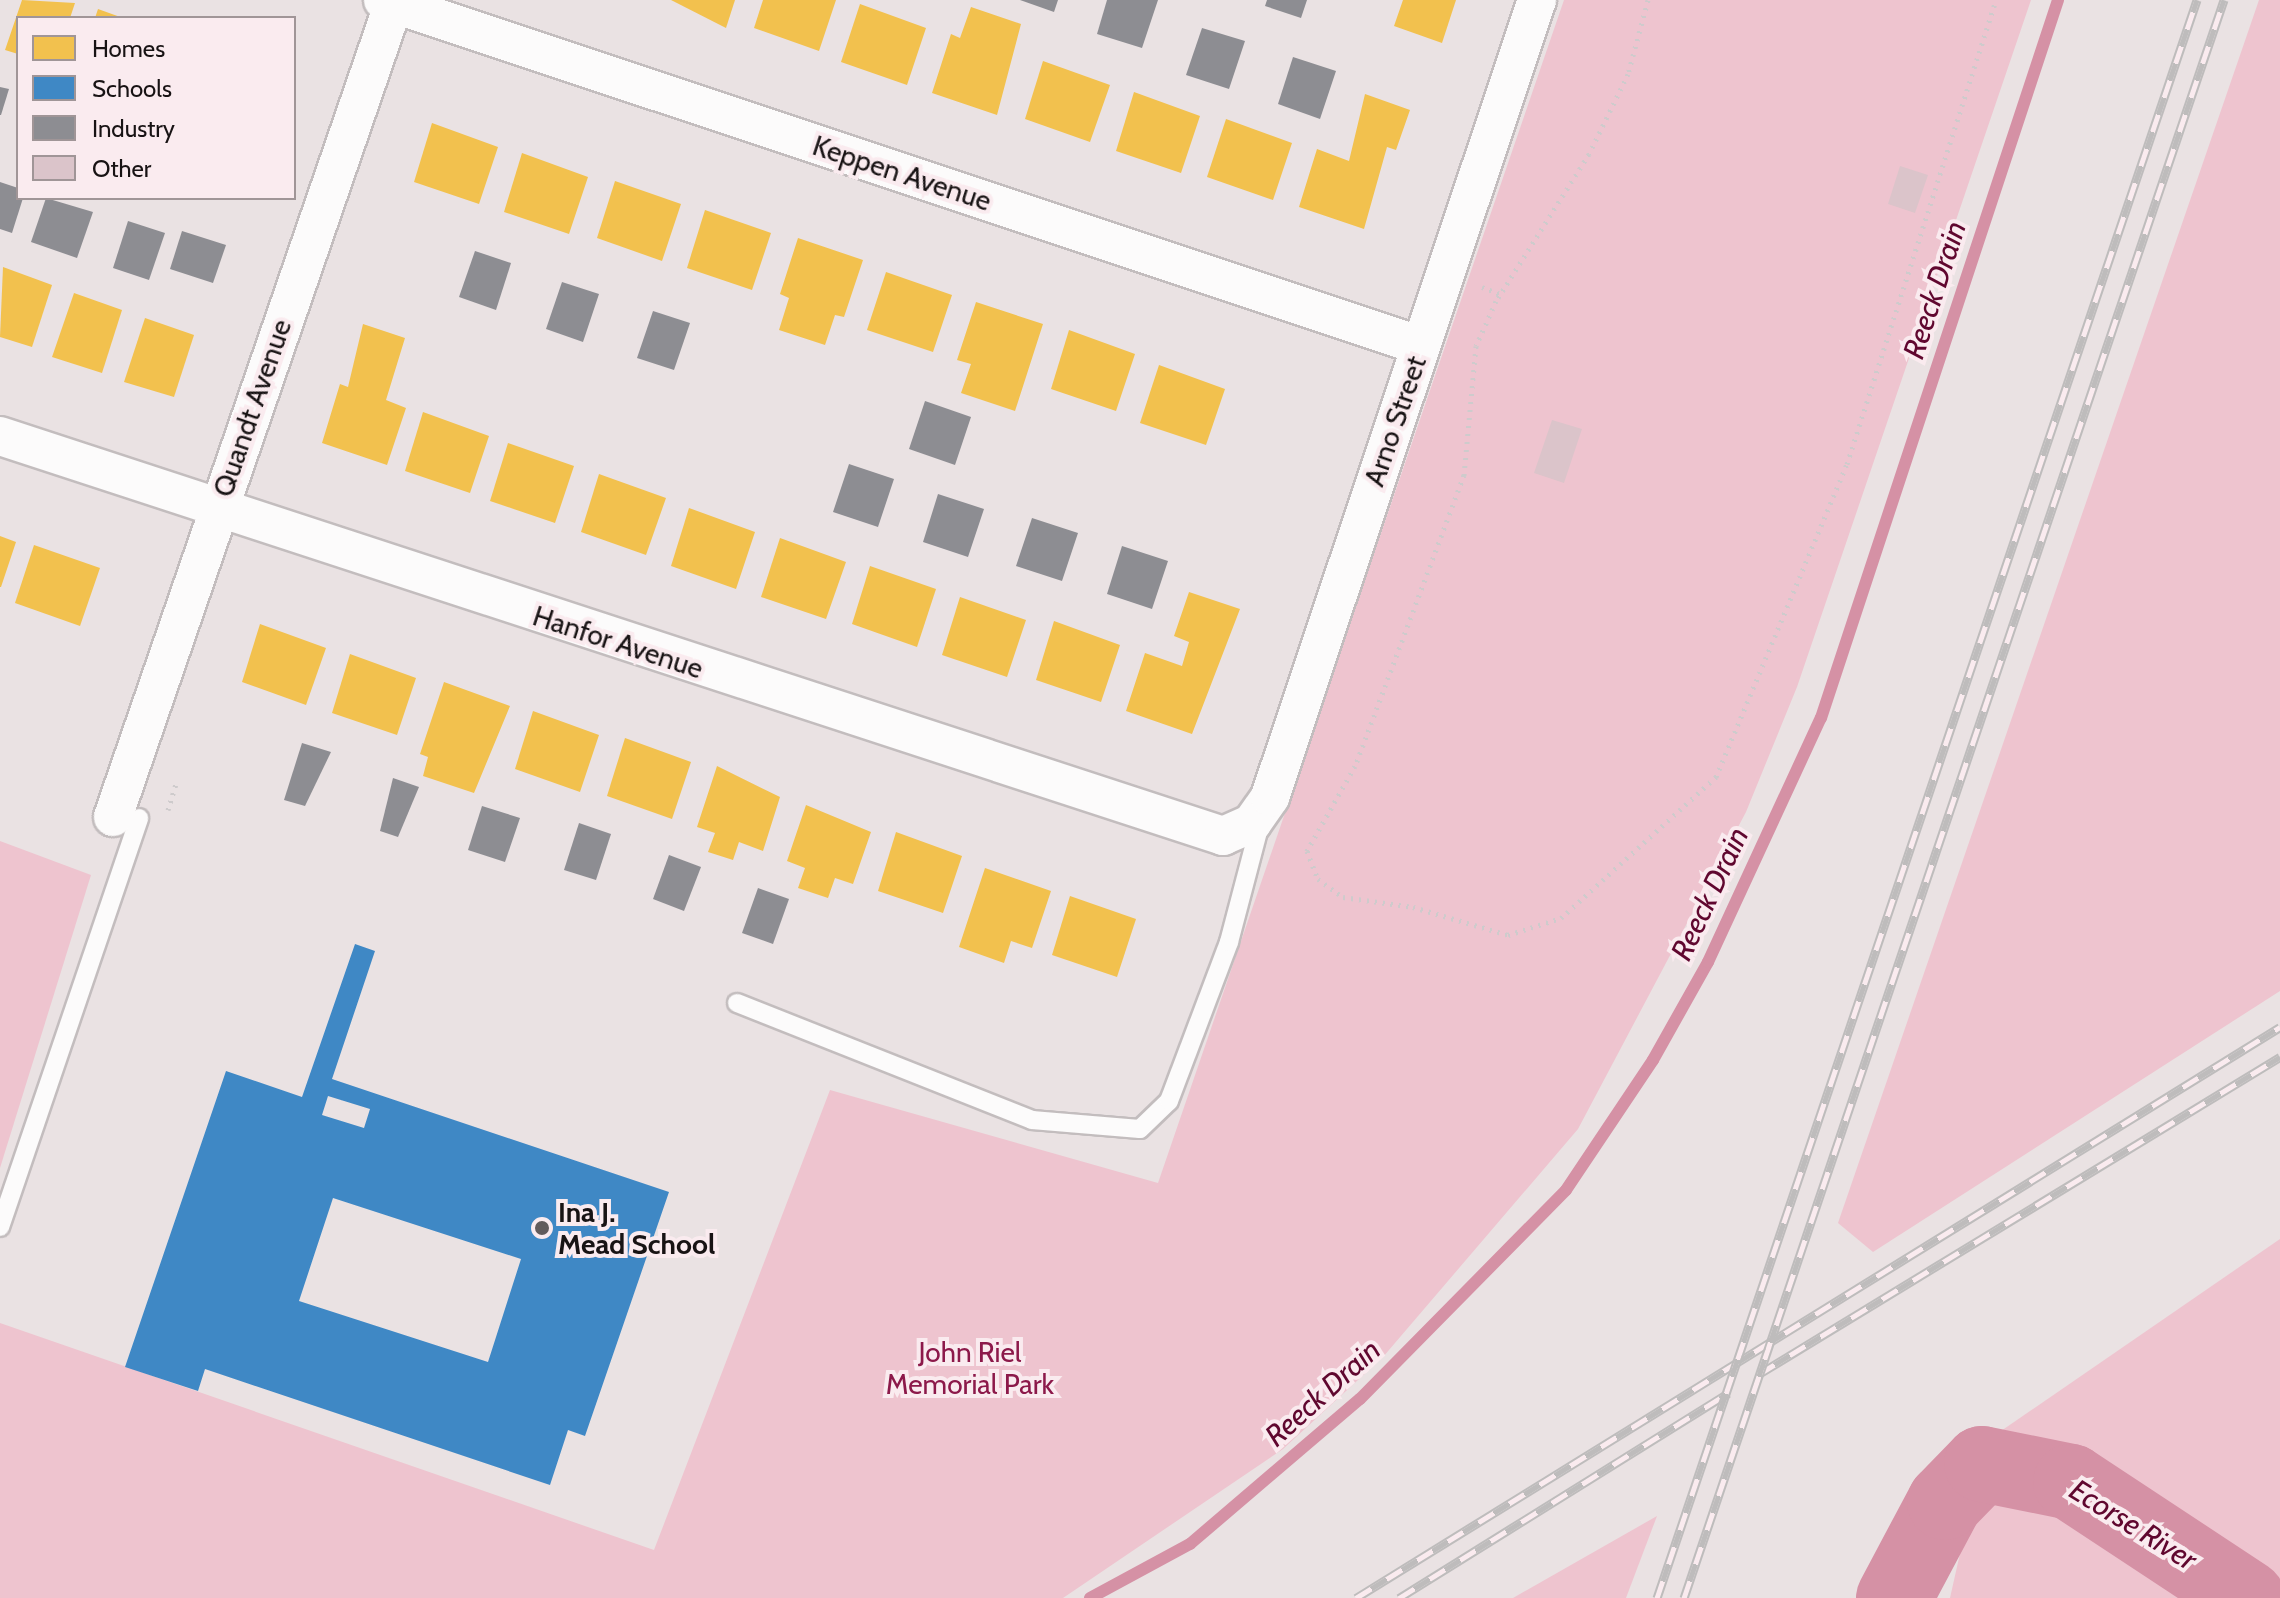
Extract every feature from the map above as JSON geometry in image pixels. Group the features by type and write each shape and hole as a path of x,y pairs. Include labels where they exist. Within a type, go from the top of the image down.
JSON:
{"street":[{"name":"Arno Street","path":"1251,820 1421,346 1537,0"},
{"name":"Keppen Avenue","path":"391,1 1421,346"},
{"name":"Quandt Avenue","path":"126,818 217,511 391,1"},
{"name":"Hanfor Avenue","path":"0,436 217,511 1210,836 1251,820"}],"lane":[{"path":"0,1227 126,818"},
{"path":"737,1003 1032,1120 1140,1129 1169,1101 1229,942 1251,820"}],"path":[{"path":"1648,0 1628,74 1589,154 1496,301 1476,346 1464,475 1355,766 1307,851 1318,879 1343,897 1413,907 1508,935 1561,918 1716,777 1847,464 1996,0"},
{"path":"165,820 177,781"}],"green space":[{"name":"John Riel Memorial Park","path":"1564,0 2031,0 1797,687 1746,812 1578,1129 1383,1357 1283,1449 1063,1598 0,1598 0,1323 654,1550 830,1090 1158,1183"},
{"path":"2259,0 2280,0 2280,991 1873,1252 1838,1223"},
{"path":"0,841 91,875 0,1168"},
{"path":"2280,1239 2280,1598 1950,1598 1985,1442"},
{"path":"1657,1516 1626,1598 1513,1598"}],"building: Homes":[{"path":"22,0 75,3 71,16 17,16"},
{"path":"671,0 735,0 726,28"},
{"path":"763,0 836,0 819,51 754,28"},
{"path":"1403,0 1456,0 1442,43 1394,26"},
{"path":"860,4 926,28 907,85 841,62"},
{"path":"971,7 1021,24 997,115 932,93 951,34 960,38"},
{"path":"98,9 117,16 96,16"},
{"path":"16,18 16,53 5,50"},
{"path":"1043,61 1110,85 1090,142 1025,119"},
{"path":"1134,92 1200,116 1181,173 1116,151"},
{"path":"1365,94 1410,110 1396,150 1387,147 1364,229 1299,207 1317,149 1349,161"},
{"path":"1226,119 1292,143 1273,200 1207,177"},
{"path":"432,123 498,147 479,204 414,182"},
{"path":"522,153 588,177 569,234 504,212"},
{"path":"615,181 681,204 662,261 597,238"},
{"path":"705,210 771,233 752,290 687,268"},
{"path":"798,238 863,260 844,317 835,315 825,345 779,330 789,298 780,294"},
{"path":"3,267 52,285 32,347 0,337"},
{"path":"886,272 952,295 933,352 867,330"},
{"path":"74,293 122,310 102,373 52,357"},
{"path":"976,302 1043,324 1015,411 961,393 971,364 957,360"},
{"path":"145,318 194,335 174,397 124,382"},
{"path":"363,324 405,338 386,400 406,408 387,465 322,443 340,384 348,387"},
{"path":"1069,330 1135,354 1116,411 1051,389"},
{"path":"1159,365 1225,389 1206,445 1140,423"},
{"path":"423,412 489,436 470,493 405,471"},
{"path":"508,443 574,466 555,523 490,501"},
{"path":"599,474 666,498 646,555 581,532"},
{"path":"689,508 755,532 736,589 671,566"},
{"path":"0,536 16,542 1,587 0,587"},
{"path":"780,538 846,562 826,619 761,597"},
{"path":"34,545 100,568 80,626 15,603"},
{"path":"870,566 936,589 917,647 852,624"},
{"path":"1189,592 1240,609 1192,734 1126,711 1145,653 1182,666 1189,642 1174,636"},
{"path":"960,597 1026,620 1007,677 942,655"},
{"path":"1054,621 1120,645 1101,702 1036,680"},
{"path":"260,624 326,648 306,705 242,682"},
{"path":"350,654 416,678 397,735 332,713"},
{"path":"444,682 510,706 474,793 423,776 428,757 420,754"},
{"path":"533,711 599,735 580,792 515,769"},
{"path":"625,738 691,762 672,819 607,796"},
{"path":"717,766 780,797 763,851 739,842 733,860 708,852 715,833 697,827"},
{"path":"806,805 871,832 853,884 835,878 828,898 798,888 805,868 787,861"},
{"path":"896,832 962,856 943,913 878,891"},
{"path":"985,868 1051,891 1032,948 1011,941 1004,963 959,947"},
{"path":"1070,896 1136,919 1117,977 1052,955"}],"building: Schools":[{"name":"Ina J. Mead School","path":"355,944 375,951 332,1079 669,1192 585,1436 568,1430 550,1485 205,1369 198,1391 125,1367 226,1071 302,1097","holes":["328,1096 370,1109 364,1128 322,1115","333,1198 521,1259 488,1362 299,1301"]}],"building: Industry":[{"path":"1020,0 1058,0 1054,12"},
{"path":"1107,0 1158,0 1142,48 1097,34"},
{"path":"1267,0 1307,0 1301,18 1265,6"},
{"path":"1202,28 1245,41 1229,89 1186,75"},
{"path":"1293,57 1336,71 1320,119 1278,104"},
{"path":"0,87 9,89 1,115 0,115"},
{"path":"0,182 16,187 16,200 22,200 12,233 0,229"},
{"path":"45,200 93,212 77,258 31,242"},
{"path":"128,221 165,233 149,280 113,268"},
{"path":"182,231 226,245 213,283 170,269"},
{"path":"475,251 511,263 496,310 459,297"},
{"path":"562,282 599,294 583,342 546,329"},
{"path":"653,311 690,323 674,370 637,358"},
{"path":"925,401 971,417 955,465 909,449"},
{"path":"849,464 894,479 878,527 833,512"},
{"path":"938,494 984,509 968,557 923,542"},
{"path":"1032,518 1078,533 1062,581 1016,566"},
{"path":"1122,546 1168,561 1152,609 1107,594"},
{"path":"302,743 331,752 305,806 284,800"},
{"path":"393,778 419,787 398,837 380,831"},
{"path":"482,806 520,818 505,862 468,850"},
{"path":"579,823 611,834 596,880 564,870"},
{"path":"669,855 701,867 684,911 653,899"},
{"path":"758,888 789,899 773,944 742,933"}],"building: Other":[{"path":"1900,166 1928,175 1915,213 1888,204"},
{"path":"1552,420 1582,429 1564,483 1534,473"}],"waterway":[{"name":"Reeck Drain","path":"1090,1598 1190,1544 1360,1399 1566,1190 1653,1060 1708,962 1821,718 2058,0"},
{"name":"Ecorse River","path":"1894,1598 1945,1502 1982,1464 2071,1482 2247,1598"}],"railway":[{"path":"1657,1598 2197,0"},
{"path":"1684,1598 2224,0"},
{"path":"1356,1598 2280,1027"},
{"path":"1759,1374 2280,1057"},
{"path":"1399,1598 1728,1393"}],"place":[{"name":"Ina J. Mead School","path":"542,1228"}]}
